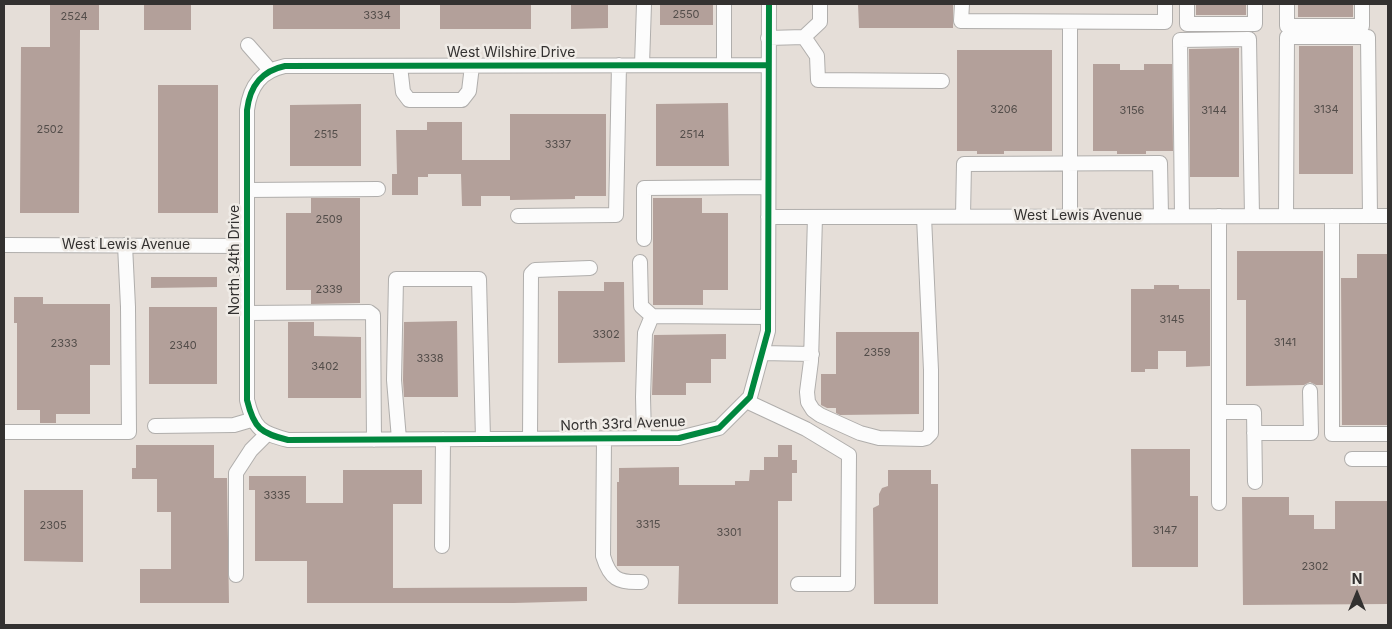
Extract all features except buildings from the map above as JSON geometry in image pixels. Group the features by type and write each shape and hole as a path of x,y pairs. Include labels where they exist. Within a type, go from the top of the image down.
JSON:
{"street":[{"path":"642,65 644,4"},
{"path":"724,4 724,65"},
{"name":"North 33rd Avenue","path":"267,434 288,440 604,439 679,438 719,428 750,397 768,331 768,4"},
{"path":"768,38 804,37 820,22 820,4"},
{"path":"962,4 961,21 1165,22 1164,4"},
{"path":"1187,4 1187,24 1255,24 1255,4"},
{"path":"1287,4 1287,26 1362,26 1362,4"},
{"path":"1070,22 1070,216"},
{"path":"804,37 817,56 818,80 942,81"},
{"path":"1286,216 1287,38 1368,38 1370,216"},
{"path":"1182,216 1180,40 1249,39 1252,216"},
{"path":"248,45 270,70"},
{"path":"518,216 616,215 619,65"},
{"name":"West Wilshire Drive","path":"270,70 286,66 768,65"},
{"path":"400,66 403,92 409,100 462,100 470,91 472,66"},
{"name":"North 34th Drive","path":"252,420 247,400 248,246 246,110 248,98 258,80 270,70"},
{"path":"963,216 964,164 1160,163 1161,216"},
{"path":"644,239 644,188 768,187"},
{"path":"247,190 378,189"},
{"path":"1219,216 1219,503"},
{"path":"1332,216 1332,434 1388,434"},
{"name":"West Lewis Avenue","path":"768,217 1388,216"},
{"path":"815,217 812,354 807,392 808,402 813,410 835,422 879,438 922,439 931,433 931,370 924,217"},
{"name":"West Lewis Avenue","path":"4,245 248,246"},
{"path":"4,432 129,432 128,307 124,245"},
{"path":"640,262 641,306 652,316 768,316"},
{"path":"530,439 531,274 535,270 590,268"},
{"path":"400,439 394,380 396,278 480,279 484,439"},
{"path":"247,313 369,312 373,315 374,440"},
{"path":"644,438 645,333 652,316"},
{"path":"762,353 812,354"},
{"path":"1254,434 1311,433 1310,391"},
{"path":"746,401 806,429 849,454 848,584 798,584"},
{"path":"1219,412 1254,412 1255,482"},
{"path":"156,426 234,426 252,420 267,434 251,450 236,473 236,575"},
{"path":"442,546 443,439"},
{"path":"604,439 605,562 607,568 616,579 627,582 641,582"},
{"path":"1352,459 1388,459"}],"shaded area":[{"path":"4,4 1388,4 1388,625 4,625"}],"cycle path":[{"path":"768,65 285,66 263,76 254,87 247,110 247,400 256,424 265,432 288,440 679,438 719,428 750,397 768,331 769,4"}]}
